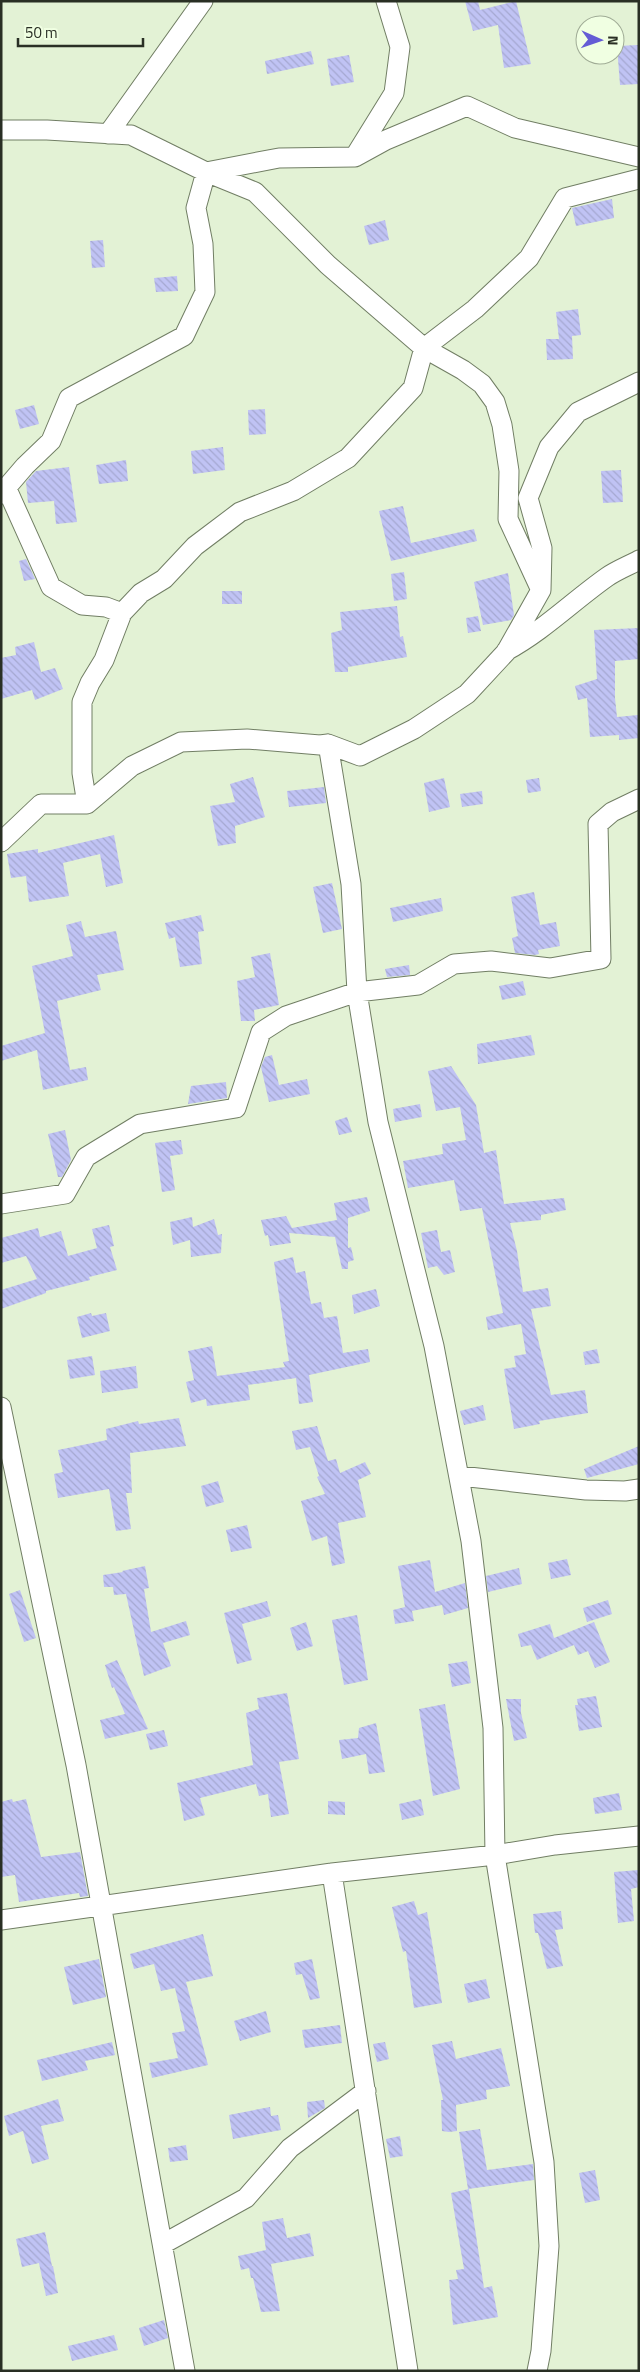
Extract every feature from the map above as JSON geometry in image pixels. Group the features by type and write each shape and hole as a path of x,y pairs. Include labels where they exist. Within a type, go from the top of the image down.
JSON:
{"street":[{"path":"108,134 203,1"},
{"path":"355,157 394,93 400,47 386,1"},
{"path":"206,172 279,158 355,157 386,140 467,106 515,128 639,157"},
{"path":"1,130 47,130 131,135 206,172 255,192 328,265 424,348 464,370 482,384 494,402 502,425 508,471 508,519 541,590"},
{"path":"122,614 106,607 82,605 51,587 4,491 51,441 69,398 184,336 205,292 203,244 196,208 206,172"},
{"path":"87,804 82,773 82,702 90,682 104,660 122,614 141,593 164,579 195,546 240,512 293,491 348,458 413,388 424,348 475,309 529,258 565,198 639,178"},
{"path":"1,842 41,804 87,804 132,766 181,742 247,739 320,746 328,744 360,756 414,729 467,694 506,652 541,590 542,548 528,498 549,447 578,412 639,382"},
{"path":"506,652 531,637 609,576 639,560"},
{"path":"328,744 351,884 357,992 382,1140 434,1346 471,1541 493,1728 495,1855 544,2162 550,2246 541,2351 537,2371"},
{"path":"1,1204 65,1194 86,1157 140,1124 236,1108 261,1032 286,1016 357,992 418,984 454,964 491,960 550,968 601,959 598,824 612,812 639,799"},
{"path":"1,1407 76,1765 185,2371"},
{"path":"460,1476 586,1490 625,1491 639,1489"},
{"path":"1,1920 332,1873 495,1855 555,1845 639,1836"},
{"path":"332,1873 408,2371"},
{"path":"163,2244 246,2198 290,2148 366,2092"}],"building":[{"path":"465,1 478,1 480,10 516,1 531,64 504,68 498,25 473,31"},
{"path":"638,45 639,84 620,85 618,65 625,65 625,46"},
{"path":"311,51 314,64 267,74 265,61"},
{"path":"349,55 354,82 331,86 327,59"},
{"path":"612,199 614,218 576,226 572,208"},
{"path":"385,220 389,240 369,245 364,226"},
{"path":"103,240 105,267 92,268 90,241"},
{"path":"177,276 178,291 156,292 154,278"},
{"path":"578,309 581,335 572,336 573,359 547,360 546,339 559,339 556,312"},
{"path":"34,405 39,424 20,429 15,410"},
{"path":"265,409 266,434 249,435 248,410"},
{"path":"223,447 225,470 193,474 191,451"},
{"path":"126,460 128,481 99,484 96,465"},
{"path":"69,467 77,522 56,524 54,501 28,503 26,482 36,471"},
{"path":"621,470 623,502 603,503 601,471"},
{"path":"403,506 411,543 474,529 477,541 391,561 379,511"},
{"path":"26,559 35,579 24,581 19,561"},
{"path":"404,572 407,599 394,601 391,574"},
{"path":"508,573 514,615 511,620 483,625 474,582"},
{"path":"222,591 242,591 242,604 222,604"},
{"path":"397,606 400,637 403,636 407,657 348,667 348,672 335,672 331,633 342,630 340,612"},
{"path":"478,616 481,631 468,633 466,618"},
{"path":"639,628 639,659 615,661 615,698 617,717 638,715 639,738 619,740 619,735 590,737 587,698 578,700 575,686 597,679 594,630"},
{"path":"34,642 41,672 55,668 63,689 35,700 32,690 1,699 1,658 16,655 15,647"},
{"path":"253,777 265,817 235,826 236,843 218,846 210,806 235,802 230,784"},
{"path":"444,778 450,807 429,812 424,783"},
{"path":"539,778 541,791 528,793 526,780"},
{"path":"324,787 326,803 289,807 287,791"},
{"path":"482,791 483,804 462,807 460,794"},
{"path":"114,835 123,883 106,887 100,854 63,863 69,896 29,902 26,876 11,878 7,854 38,849 38,853"},
{"path":"332,883 342,929 323,933 313,887"},
{"path":"534,892 540,925 556,922 560,946 538,950 539,954 535,955 515,953 512,938 518,936 511,897"},
{"path":"441,898 443,911 393,922 390,908"},
{"path":"201,915 204,931 198,932 202,964 180,967 175,937 169,939 165,923"},
{"path":"81,921 85,937 116,931 124,970 97,975 101,990 57,1001 70,1070 86,1067 88,1080 43,1090 37,1050 1,1061 1,1046 45,1033 32,966 73,956 66,925"},
{"path":"270,953 279,1005 254,1010 255,1021 241,1021 237,981 255,977 251,957"},
{"path":"409,965 410,975 387,977 385,969"},
{"path":"523,981 526,995 502,1000 499,986"},
{"path":"531,1035 535,1055 478,1064 477,1044"},
{"path":"272,1055 279,1085 307,1079 310,1094 269,1102 261,1067 265,1057"},
{"path":"451,1066 476,1105 484,1153 496,1150 504,1204 564,1198 566,1210 541,1215 541,1220 510,1223 517,1251 523,1292 548,1288 551,1306 531,1309 551,1395 585,1390 588,1413 539,1421 540,1424 514,1429 504,1369 516,1367 514,1356 526,1354 521,1324 488,1330 486,1317 503,1313 482,1208 460,1211 454,1180 408,1188 403,1161 443,1154 442,1144 466,1140 460,1107 436,1111 428,1071"},
{"path":"226,1082 227,1098 188,1104 191,1086"},
{"path":"420,1104 422,1117 395,1122 393,1109"},
{"path":"347,1117 352,1132 339,1135 335,1121"},
{"path":"65,1130 71,1160 62,1177 58,1177 48,1134"},
{"path":"181,1140 183,1154 170,1156 175,1190 162,1192 155,1143"},
{"path":"367,1197 370,1211 348,1218 348,1248 351,1247 354,1260 348,1262 348,1269 342,1269 335,1237 289,1233 291,1243 270,1246 268,1235 265,1236 261,1220 286,1216 292,1228 337,1220 334,1203"},
{"path":"192,1217 193,1227 214,1219 218,1235 222,1234 221,1253 191,1257 190,1240 173,1245 170,1222"},
{"path":"109,1225 114,1246 110,1247 117,1270 89,1277 90,1280 46,1291 46,1293 1,1309 1,1290 37,1279 26,1256 1,1263 1,1238 38,1228 40,1237 61,1231 68,1256 97,1248 92,1229"},
{"path":"437,1230 441,1252 450,1250 455,1272 444,1275 437,1266 428,1268 421,1233"},
{"path":"293,1257 296,1273 305,1271 311,1304 321,1302 324,1318 337,1316 343,1353 368,1349 370,1362 309,1375 313,1402 299,1404 296,1378 248,1385 250,1400 207,1406 206,1399 191,1403 186,1382 194,1380 188,1351 212,1346 217,1376 285,1367 283,1362 289,1361 274,1262"},
{"path":"376,1289 380,1306 354,1314 352,1295"},
{"path":"91,1313 92,1316 106,1313 110,1331 82,1338 77,1317"},
{"path":"597,1349 600,1363 585,1365 583,1352"},
{"path":"92,1356 95,1375 70,1379 67,1360"},
{"path":"136,1366 138,1388 102,1393 100,1371"},
{"path":"483,1405 486,1420 464,1425 460,1411"},
{"path":"179,1418 186,1446 130,1453 132,1493 126,1493 131,1529 116,1531 109,1489 58,1498 54,1474 63,1472 58,1450 107,1440 106,1429 138,1421 139,1424"},
{"path":"317,1426 328,1461 336,1459 340,1473 365,1462 371,1474 358,1480 366,1517 338,1523 345,1563 332,1566 327,1536 312,1541 301,1501 325,1494 317,1477 319,1476 310,1447 296,1450 292,1431"},
{"path":"639,1446 639,1464 587,1478 584,1469"},
{"path":"218,1481 224,1502 206,1507 201,1486"},
{"path":"247,1525 252,1548 231,1552 226,1530"},
{"path":"567,1559 571,1575 551,1579 548,1563"},
{"path":"430,1560 435,1592 465,1583 468,1608 444,1615 442,1605 412,1611 414,1621 395,1624 393,1610 405,1607 398,1566"},
{"path":"145,1566 149,1588 144,1589 151,1632 186,1621 190,1635 163,1643 171,1666 144,1676 126,1594 114,1595 113,1587 104,1587 103,1575"},
{"path":"519,1568 522,1584 488,1592 486,1576"},
{"path":"20,1590 36,1638 24,1642 9,1594"},
{"path":"608,1600 612,1614 587,1622 583,1608"},
{"path":"267,1601 271,1616 242,1624 252,1660 237,1664 224,1613"},
{"path":"357,1615 368,1680 344,1685 332,1620"},
{"path":"306,1622 313,1646 297,1651 290,1628"},
{"path":"594,1622 610,1662 595,1668 588,1651 578,1655 574,1645 537,1660 531,1645 521,1647 518,1634 550,1624 554,1638"},
{"path":"117,1660 148,1729 105,1739 100,1720 125,1714 114,1687 112,1688 105,1665"},
{"path":"467,1661 471,1683 452,1687 448,1664"},
{"path":"287,1693 299,1759 279,1762 289,1814 271,1817 268,1794 259,1796 256,1784 200,1798 205,1815 184,1821 177,1783 253,1765 246,1713 259,1709 257,1698"},
{"path":"596,1696 602,1727 579,1731 575,1705 578,1705 577,1699"},
{"path":"506,1699 521,1699 521,1713 527,1738 514,1741"},
{"path":"445,1704 460,1789 433,1796 419,1709"},
{"path":"376,1723 385,1772 369,1774 366,1754 342,1759 339,1740 358,1738 359,1728"},
{"path":"164,1730 168,1746 150,1750 146,1734"},
{"path":"619,1793 622,1810 595,1814 593,1798"},
{"path":"12,1799 13,1802 26,1799 41,1857 80,1852 88,1896 80,1897 79,1893 19,1902 15,1875 1,1877 1,1802"},
{"path":"421,1799 424,1815 402,1820 399,1804"},
{"path":"328,1801 345,1802 345,1815 328,1814"},
{"path":"639,1870 639,1887 631,1889 634,1921 618,1923 614,1872"},
{"path":"414,1901 418,1915 427,1912 442,2003 414,2008 406,1951 403,1952 392,1907"},
{"path":"561,1911 563,1929 555,1930 563,1966 547,1969 538,1933 535,1933 533,1914"},
{"path":"203,1934 213,1976 186,1982 208,2065 152,2078 149,2063 178,2058 172,2033 185,2031 175,1988 161,1991 154,1964 134,1969 130,1954"},
{"path":"99,1959 106,1997 73,2005 64,1967"},
{"path":"312,1959 320,1998 310,2000 302,1974 296,1975 294,1963"},
{"path":"486,1979 490,1998 468,2003 464,1984"},
{"path":"266,2011 271,2032 240,2041 234,2021"},
{"path":"340,2025 342,2043 305,2048 302,2030"},
{"path":"452,2041 456,2059 501,2048 510,2086 486,2090 487,2099 456,2105 457,2131 449,2132 442,2131 441,2100 443,2100 432,2045"},
{"path":"112,2042 115,2055 85,2061 88,2070 42,2081 37,2060"},
{"path":"385,2042 389,2059 377,2062 373,2044"},
{"path":"58,2099 64,2121 41,2126 49,2159 32,2164 23,2131 9,2136 4,2116"},
{"path":"324,2100 325,2108 308,2118 307,2102"},
{"path":"270,2107 271,2116 278,2115 281,2130 233,2139 229,2115"},
{"path":"480,2129 487,2170 533,2164 534,2180 468,2189 459,2132"},
{"path":"400,2136 403,2156 390,2158 386,2139"},
{"path":"186,2145 188,2160 170,2162 168,2148"},
{"path":"595,2170 600,2200 585,2203 579,2173"},
{"path":"469,2189 484,2288 492,2286 498,2317 453,2325 449,2280 458,2279 456,2270 464,2269 451,2193"},
{"path":"283,2218 287,2238 310,2233 314,2256 271,2264 280,2311 261,2312 249,2268 241,2270 238,2256 266,2250 262,2222"},
{"path":"45,2232 52,2266 40,2268 39,2263 22,2267 16,2239"},
{"path":"53,2266 58,2293 46,2296 40,2268"},
{"path":"164,2320 168,2338 144,2346 139,2328"},
{"path":"114,2335 118,2350 72,2361 68,2346"}]}
